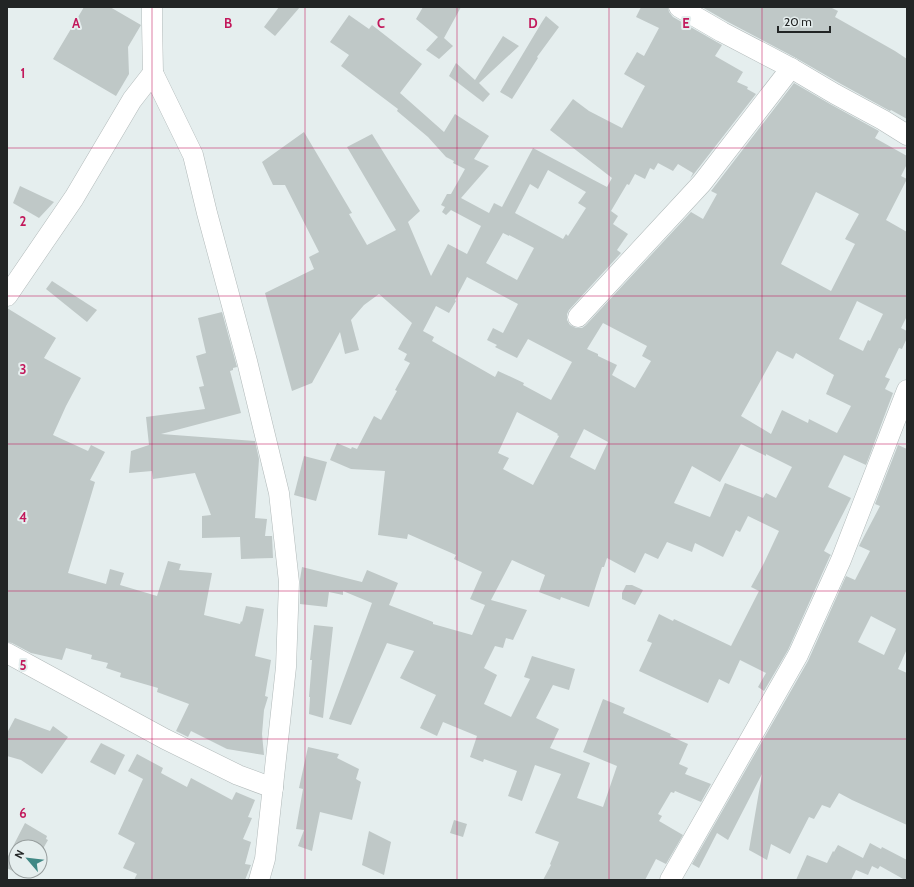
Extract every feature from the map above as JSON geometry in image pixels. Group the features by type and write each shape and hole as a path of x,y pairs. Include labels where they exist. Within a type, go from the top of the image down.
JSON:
{"street":[{"path":"152,7 154,72 193,155 247,361 279,492 289,582 286,667 265,860 259,880"},
{"path":"679,7 722,32 791,68 907,135"},
{"path":"578,317 702,183 791,68"},
{"path":"7,296 74,198 132,100 154,72"},
{"path":"670,880 798,655 841,560 907,390"},
{"path":"7,653 165,739 238,775 273,788"}],"building":[{"path":"84,7 110,7 141,25 128,47 129,74 116,96 53,59"},
{"path":"279,7 300,7 275,36 264,27"},
{"path":"423,7 461,7 444,38 453,46 439,59 426,50 438,37 416,19"},
{"path":"641,7 668,7 669,12 673,17 722,45 715,56 743,72 737,82 748,87 747,89 756,94 690,179 693,173 678,164 673,171 658,163 654,170 650,168 645,179 635,174 629,185 627,184 611,211 618,216 613,224 628,234 617,250 621,253 569,310 567,320 570,325 576,328 582,328 586,325 691,212 703,219 717,194 711,191 794,83 879,131 875,138 907,156 907,164 901,176 907,179 886,220 907,232 907,316 901,328 907,331 907,338 902,349 899,348 885,377 890,379 885,389 893,393 866,465 844,455 828,487 851,498 824,551 831,555 788,650 764,691 758,687 766,673 740,660 729,684 719,679 708,703 639,671 652,643 647,641 659,614 673,621 674,619 731,646 759,591 751,587 779,531 748,516 740,532 736,530 723,557 695,543 692,552 667,542 658,559 645,553 635,573 607,558 604,567 602,567 589,607 561,597 560,600 539,592 545,575 512,560 491,600 527,610 513,640 506,638 503,648 495,646 484,668 497,675 484,704 511,717 530,679 524,677 532,656 575,669 569,690 553,685 536,718 559,729 550,748 590,763 577,798 603,807 617,766 583,752 603,699 625,708 623,713 671,734 670,736 688,744 679,764 688,768 685,774 711,784 701,802 675,791 674,793 671,792 658,814 662,816 659,821 683,835 666,864 656,859 645,880 543,880 551,865 550,864 559,842 535,833 561,774 535,765 522,801 508,796 517,771 484,759 483,762 470,757 477,736 443,722 437,736 420,728 436,695 400,678 414,651 387,643 351,725 329,719 372,603 343,591 343,595 329,592 327,607 300,604 300,579 302,567 362,582 367,570 398,583 389,605 433,622 433,624 472,635 485,605 470,599 482,572 454,559 456,555 408,534 407,539 378,535 385,471 351,469 330,460 337,443 351,449 352,447 357,449 374,416 381,420 410,363 404,360 407,354 398,349 412,323 379,294 364,305 351,320 359,350 345,354 340,332 312,383 292,391 265,293 314,269 309,257 319,252 285,185 273,185 262,162 304,132 352,213 349,214 367,245 396,230 347,147 372,134 420,211 408,222 431,276 448,244 467,254 481,226 451,210 446,215 442,212 445,207 441,205 447,194 451,194 465,169 453,163 454,161 446,157 428,137 397,111 398,109 341,66 349,55 330,42 349,15 369,29 372,25 422,64 400,93 444,132 455,114 489,136 474,159 489,166 461,198 489,213 494,203 502,207 533,148 607,187 612,178 550,130 573,99 589,111 622,128 645,86 624,74 637,52 644,56 659,28 636,17","holes":["548,170 586,192 578,203 586,208 568,236 566,234 563,239 515,213 530,184 538,189","816,192 859,214 845,239 855,244 831,291 781,264","503,233 534,248 517,280 486,263","467,277 518,304 503,333 493,328 487,340 497,345 495,347 517,358 528,339 572,362 551,400 523,385 524,383 498,371 495,377 432,341 434,337 423,331 436,306 449,313","857,301 883,314 870,341 868,340 863,351 839,339","603,323 647,346 642,356 651,361 635,388 612,375 617,365 598,356 598,354 587,349","777,351 793,359 796,353 834,375 826,394 851,406 837,433 809,419 808,423 782,410 771,434 741,416","517,412 558,434 557,435 559,436 533,485 503,469 509,458 498,453","584,429 608,442 595,470 570,457","741,444 792,467 776,498 766,493 763,498 725,483 710,517 674,503 692,466 720,482"]},
{"path":"702,7 830,7 838,11 835,17 907,59 907,119 891,110 890,111"},
{"path":"546,16 559,27 537,57 538,58 512,99 500,92"},
{"path":"503,36 519,46 479,83 490,94 483,102 449,76 456,63 475,80"},
{"path":"20,186 54,202 39,218 13,203"},
{"path":"52,281 97,310 87,322 46,289"},
{"path":"7,308 56,338 44,358 81,378 53,435 88,451 91,445 105,452 90,480 95,482 68,573 106,584 110,569 124,573 120,585 157,596 168,561 181,564 179,570 212,573 204,615 240,624 241,621 242,622 246,606 264,609 255,656 271,660 265,696 268,697 264,710 262,734 264,755 227,749 191,731 188,737 176,731 189,704 157,692 158,688 120,677 121,673 106,668 108,663 91,659 92,655 66,648 62,660 31,653 7,642"},
{"path":"222,312 237,367 230,371 241,413 161,434 255,441 259,459 255,518 267,519 265,536 272,536 273,558 241,559 240,537 202,538 202,516 211,515 195,473 153,479 152,471 129,473 131,451 149,445 146,417 205,409 199,387 204,386 196,356 206,353 198,318"},
{"path":"898,445 907,449 907,649 898,669 907,673 907,825 839,793 830,808 822,805 814,819 809,817 790,854 771,844 767,860 749,850 762,774 728,840 717,833 699,868 692,864 808,661 846,576 855,580 870,551 859,546 880,506 875,504","holes":["871,616 896,629 884,655 858,642"]},
{"path":"304,456 327,462 316,501 294,495"},
{"path":"626,585 632,585 643,590 635,605 622,599 622,593"},
{"path":"314,625 333,627 323,718 309,714 312,660 310,660"},
{"path":"15,718 50,731 53,726 68,737 42,774 21,760 7,756 7,733"},
{"path":"101,743 125,755 115,775 90,762"},
{"path":"308,747 339,754 337,758 359,769 356,779 361,782 352,820 320,812 312,851 298,846 304,830 296,829 303,789 299,788"},
{"path":"137,754 163,768 161,773 187,787 191,778 232,800 236,792 255,800 248,817 252,818 243,839 251,842 245,864 251,865 245,880 134,880 137,874 123,868 135,843 118,834 143,779 128,771"},
{"path":"454,820 467,824 463,837 450,833"},
{"path":"25,823 47,836 46,839 17,839"},
{"path":"369,831 391,842 384,875 362,865"},
{"path":"870,843 881,849 882,847 907,860 907,880 880,866 878,869 872,866 868,875 856,870 851,880 796,880 807,855 827,863 838,845 863,858"},
{"path":"8,856 8,869 7,868"}]}
